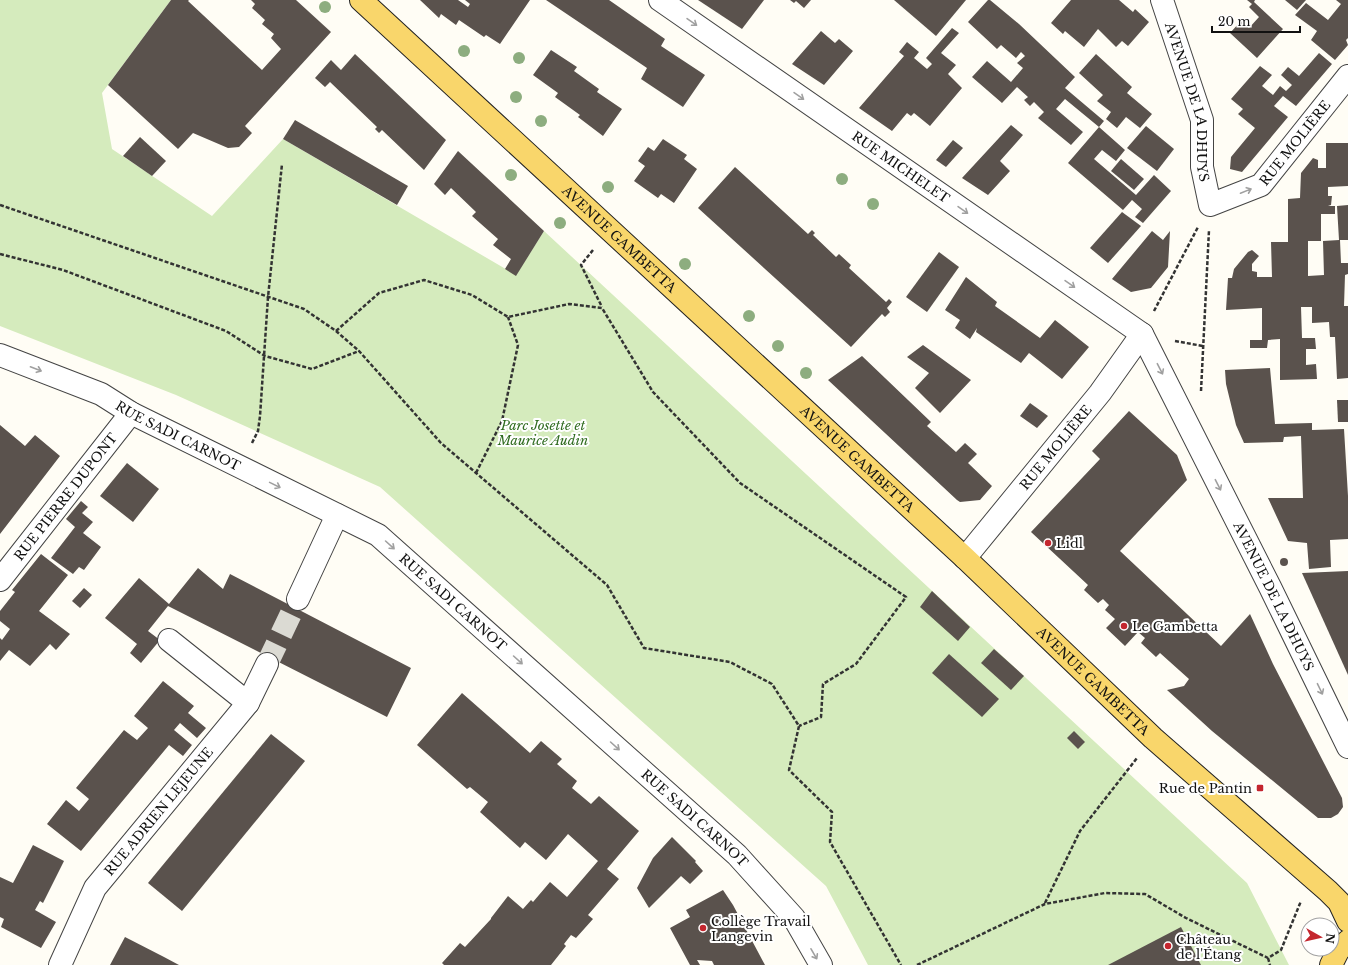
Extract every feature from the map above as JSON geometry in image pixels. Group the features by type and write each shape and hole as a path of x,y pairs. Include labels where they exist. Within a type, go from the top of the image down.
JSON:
{"main road":[{"name":"AVENUE GAMBETTA","path":"361,0 965,558 1153,738 1311,875 1339,902 1348,920"},
{"path":"1331,965 1338,951 1348,941"}],"street":[{"name":"RUE MICHELET","path":"660,0 1142,334"},
{"name":"AVENUE DE LA DHUYS","path":"1162,0 1202,120 1202,167 1210,205"},
{"name":"RUE MOLIÈRE","path":"1210,205 1261,185 1348,76"},
{"name":"RUE MOLIÈRE","path":"965,558 1100,393 1142,334"},
{"name":"AVENUE DE LA DHUYS","path":"1142,334 1270,587 1348,747"},
{"name":"RUE SADI CARNOT","path":"0,355 102,394 131,413 378,535 737,854 794,918 821,965"},
{"name":"RUE PIERRE DUPONT","path":"0,580 131,413"},
{"path":"298,599 338,515"},
{"path":"169,640 248,703"},
{"name":"RUE ADRIEN LEJEUNE","path":"60,965 96,888 248,703 267,664"}],"path":[{"path":"260,416 268,297 282,164"},
{"path":"0,205 304,309 336,331 359,351 440,444 607,585 644,648 730,662 772,684 799,726 789,770 832,812 830,842 901,965"},
{"path":"1203,346 1142,334 1210,205"},
{"path":"1201,392 1210,205"},
{"path":"610,230 581,265 602,308 653,392 740,483 906,597 856,664 823,684 821,717 799,726"},
{"path":"0,254 63,270 226,331 265,356 312,369 359,351"},
{"path":"336,331 379,293 424,280 472,295 508,317 518,345 502,421 476,473"},
{"path":"508,317 569,304 602,308"},
{"path":"1045,904 1080,831 1153,738"},
{"path":"1268,958 1281,950 1311,875"},
{"path":"917,965 1045,904 1105,893 1144,894 1186,918 1268,958 1270,965"}],"green space":[{"name":"Parc Josette et Maurice Audin","path":"0,0 171,0 102,93 112,149 212,216 283,139 516,275 544,231 1247,883 1289,965 868,965 826,886 380,487 176,395 0,326"}],"building":[{"path":"171,0 189,0 188,1 262,70 281,49 271,38 274,34 262,24 265,20 252,8 255,4 251,0 296,0 331,32 245,126 252,133 239,147 228,148 193,133 178,149 108,85"},
{"path":"420,0 458,0 468,7 470,4 465,0 530,0 500,44 486,35 484,37 459,20 456,25 441,14 439,18"},
{"path":"546,0 609,0 665,39 661,46 705,75 683,107 641,79 647,68"},
{"path":"698,0 764,0 742,29"},
{"path":"790,0 811,0 804,8 796,1 794,3"},
{"path":"894,0 966,0 936,36"},
{"path":"988,0 990,0 1019,24 1075,77 1065,88 1104,121 1099,127 1065,99 1056,109 1083,132 1071,145 1038,118 1044,112 1034,102 1030,106 1024,100 1028,97 1017,87 1002,103 972,77 987,61 1011,82 1023,68 1017,63 1025,56 1021,52 1016,58 1001,45 997,49 968,22"},
{"path":"1071,0 1119,0 1133,12 1135,9 1149,22 1128,46 1122,41 1116,47 1098,29 1084,47 1065,31 1063,34 1051,23"},
{"path":"1247,0 1255,0 1254,2 1283,29 1257,58 1230,33 1241,21 1249,28 1259,17 1249,7 1252,4"},
{"path":"1285,0 1306,0 1297,10"},
{"path":"1336,0 1348,0 1348,38 1346,40 1348,45 1335,60 1311,40 1317,31 1295,15 1306,3 1328,20 1341,4"},
{"path":"952,28 959,33 941,53 956,65 948,74 962,88 930,126 914,113 911,116 907,113 892,131 859,108 904,56 899,52 907,42 919,52 914,58 927,69 932,64 926,58"},
{"path":"821,31 835,43 839,39 853,51 824,85 792,64"},
{"path":"551,50 577,67 574,71 599,89 597,92 622,109 603,136 578,117 580,115 555,97 558,93 533,75"},
{"path":"1319,53 1332,64 1296,106 1283,96 1274,106 1288,117 1242,172 1230,169 1231,157 1255,128 1238,114 1243,109 1231,99 1260,66 1272,75 1262,86 1273,95 1280,86 1286,91 1292,85 1281,75 1288,67 1299,76"},
{"path":"355,54 446,140 424,170 382,130 379,133 375,129 377,127 330,82 325,87 315,78 331,60 341,70"},
{"path":"1096,54 1132,87 1127,93 1152,114 1140,128 1126,117 1117,128 1106,119 1111,112 1097,101 1103,95 1079,73"},
{"path":"295,120 408,186 397,205 283,139"},
{"path":"1011,125 1023,135 1000,161 1010,171 988,195 962,178"},
{"path":"1146,126 1174,149 1157,171 1127,148"},
{"path":"1099,127 1125,150 1116,161 1102,150 1094,159 1136,195 1154,175 1171,191 1143,223 1135,217 1142,209 1132,200 1123,210 1068,163"},
{"path":"140,137 166,161 152,176 123,156"},
{"path":"663,139 687,155 684,159 697,169 674,203 661,194 658,198 634,181 645,166 638,161 648,147 654,151"},
{"path":"953,140 963,148 946,167 936,160"},
{"path":"1326,143 1348,143 1348,186 1328,187 1328,196 1332,196 1331,205 1328,206 1335,206 1335,214 1321,214 1321,241 1308,241 1308,276 1324,275 1323,241 1339,240 1337,206 1348,205 1348,240 1340,240 1341,263 1348,263 1348,274 1345,275 1344,306 1348,306 1348,378 1337,379 1335,337 1330,337 1329,322 1312,323 1312,307 1301,307 1302,338 1315,338 1316,349 1306,349 1306,365 1316,364 1317,379 1280,380 1280,339 1268,340 1267,348 1250,348 1250,340 1262,340 1262,308 1226,310 1228,278 1232,278 1234,269 1248,252 1252,250 1259,256 1252,264 1252,271 1257,272 1257,277 1272,277 1271,242 1288,242 1288,199 1300,198 1301,173 1313,158 1318,160 1318,168 1326,168"},
{"path":"458,151 544,231 516,276 505,269 511,259 493,245 498,239 472,216 476,212 451,188 445,195 434,184"},
{"path":"1121,159 1144,179 1134,190 1111,171"},
{"path":"735,167 808,234 812,230 815,233 813,235 836,257 839,254 851,265 849,268 886,302 889,299 892,302 887,308 890,312 885,317 882,314 851,347 698,208"},
{"path":"1122,212 1141,226 1108,263 1090,248"},
{"path":"1152,231 1163,240 1170,231 1168,267 1151,288 1131,292 1112,279"},
{"path":"939,252 959,267 927,312 906,297"},
{"path":"966,277 997,302 995,306 1040,338 1055,320 1089,347 1062,379 1029,353 1021,363 976,332 977,328 970,339 955,328 960,320 945,310"},
{"path":"923,345 971,380 940,413 915,388 929,373 907,357"},
{"path":"862,356 931,422 927,426 956,452 965,443 977,454 968,463 992,486 980,500 960,502 957,500 828,380"},
{"path":"1270,368 1275,424 1312,423 1312,430 1344,429 1348,496 1348,539 1330,540 1331,567 1309,569 1307,543 1288,541 1268,498 1303,498 1301,436 1284,437 1283,442 1244,443 1236,425 1226,384 1225,370"},
{"path":"1337,400 1348,400 1348,422 1338,422"},
{"path":"1030,403 1048,416 1037,428 1020,416"},
{"path":"1129,411 1177,455 1187,480 1120,551 1221,646 1250,614 1273,664 1342,798 1343,807 1338,814 1331,818 1318,818 1212,731 1167,690 1184,686 1189,679 1160,653 1156,657 1141,643 1145,638 1138,632 1125,646 1106,628 1115,619 1105,610 1109,605 1103,599 1098,603 1084,590 1088,585 1031,532 1100,459 1092,451"},
{"path":"0,425 25,446 35,435 60,456 0,534"},
{"path":"127,463 159,489 133,522 100,496"},
{"path":"81,501 88,507 82,513 93,522 83,533 101,547 84,570 79,567 73,574 51,558 75,527 66,519"},
{"path":"41,554 68,575 39,611 70,634 56,650 50,644 30,666 9,650 0,661 0,638 2,640 10,629 0,621 0,611 15,592 12,590"},
{"path":"1282,558 1286,558 1288,562 1286,566 1282,566 1280,564 1280,560"},
{"path":"198,568 223,589 230,574 411,668 387,717 168,606 148,631 160,640 141,663 130,653 137,644 105,618 139,578 169,604"},
{"path":"1348,571 1348,675 1302,573"},
{"path":"84,588 92,595 80,608 72,601"},
{"path":"932,591 970,627 958,641 920,607"},
{"path":"994,649 1024,676 1011,690 981,663"},
{"path":"949,654 999,699 982,717 932,673"},
{"path":"163,681 194,706 188,713 206,728 197,738 180,723 174,730 192,745 183,756 169,745 81,851 47,824 66,800 79,811 89,799 76,788 124,730 137,740 148,728 134,716"},
{"path":"462,693 530,753 541,741 562,759 557,764 577,781 572,788 591,804 599,796 639,831 607,869 619,879 588,915 593,919 576,938 571,935 564,944 566,946 551,965 444,965 442,963 460,943 465,947 491,919 508,896 523,909 531,900 533,902 550,882 567,897 598,861 568,834 546,860 525,842 520,848 480,812 488,802 470,787 467,789 417,745"},
{"path":"1074,731 1085,742 1078,749 1067,738"},
{"path":"271,734 305,761 182,911 148,883"},
{"path":"672,837 696,861 695,862 703,871 690,884 681,876 649,908 637,888 653,858"},
{"path":"33,845 64,861 43,903 40,901 35,910 56,922 41,948 1,927 4,919 0,917 0,877 13,883"},
{"name":"Collège Travail Langevin","path":"723,890 733,905 765,965 714,965 712,961 697,960 700,965 690,965 670,928 690,917 686,910"},
{"name":"Château de l'Étang","path":"1181,927 1201,965 1108,965"},
{"path":"125,937 164,957 179,965 110,965"}],"tunnel":[{"path":"267,664 298,599"}],"place":[{"name":"Lidl","path":"1048,543"},
{"name":"Le Gambetta","path":"1124,626"},
{"name":"Rue de Pantin","path":"1260,788"},
{"name":"Collège Travail Langevin","path":"703,928"},
{"name":"Château de l'Étang","path":"1168,946"}]}
